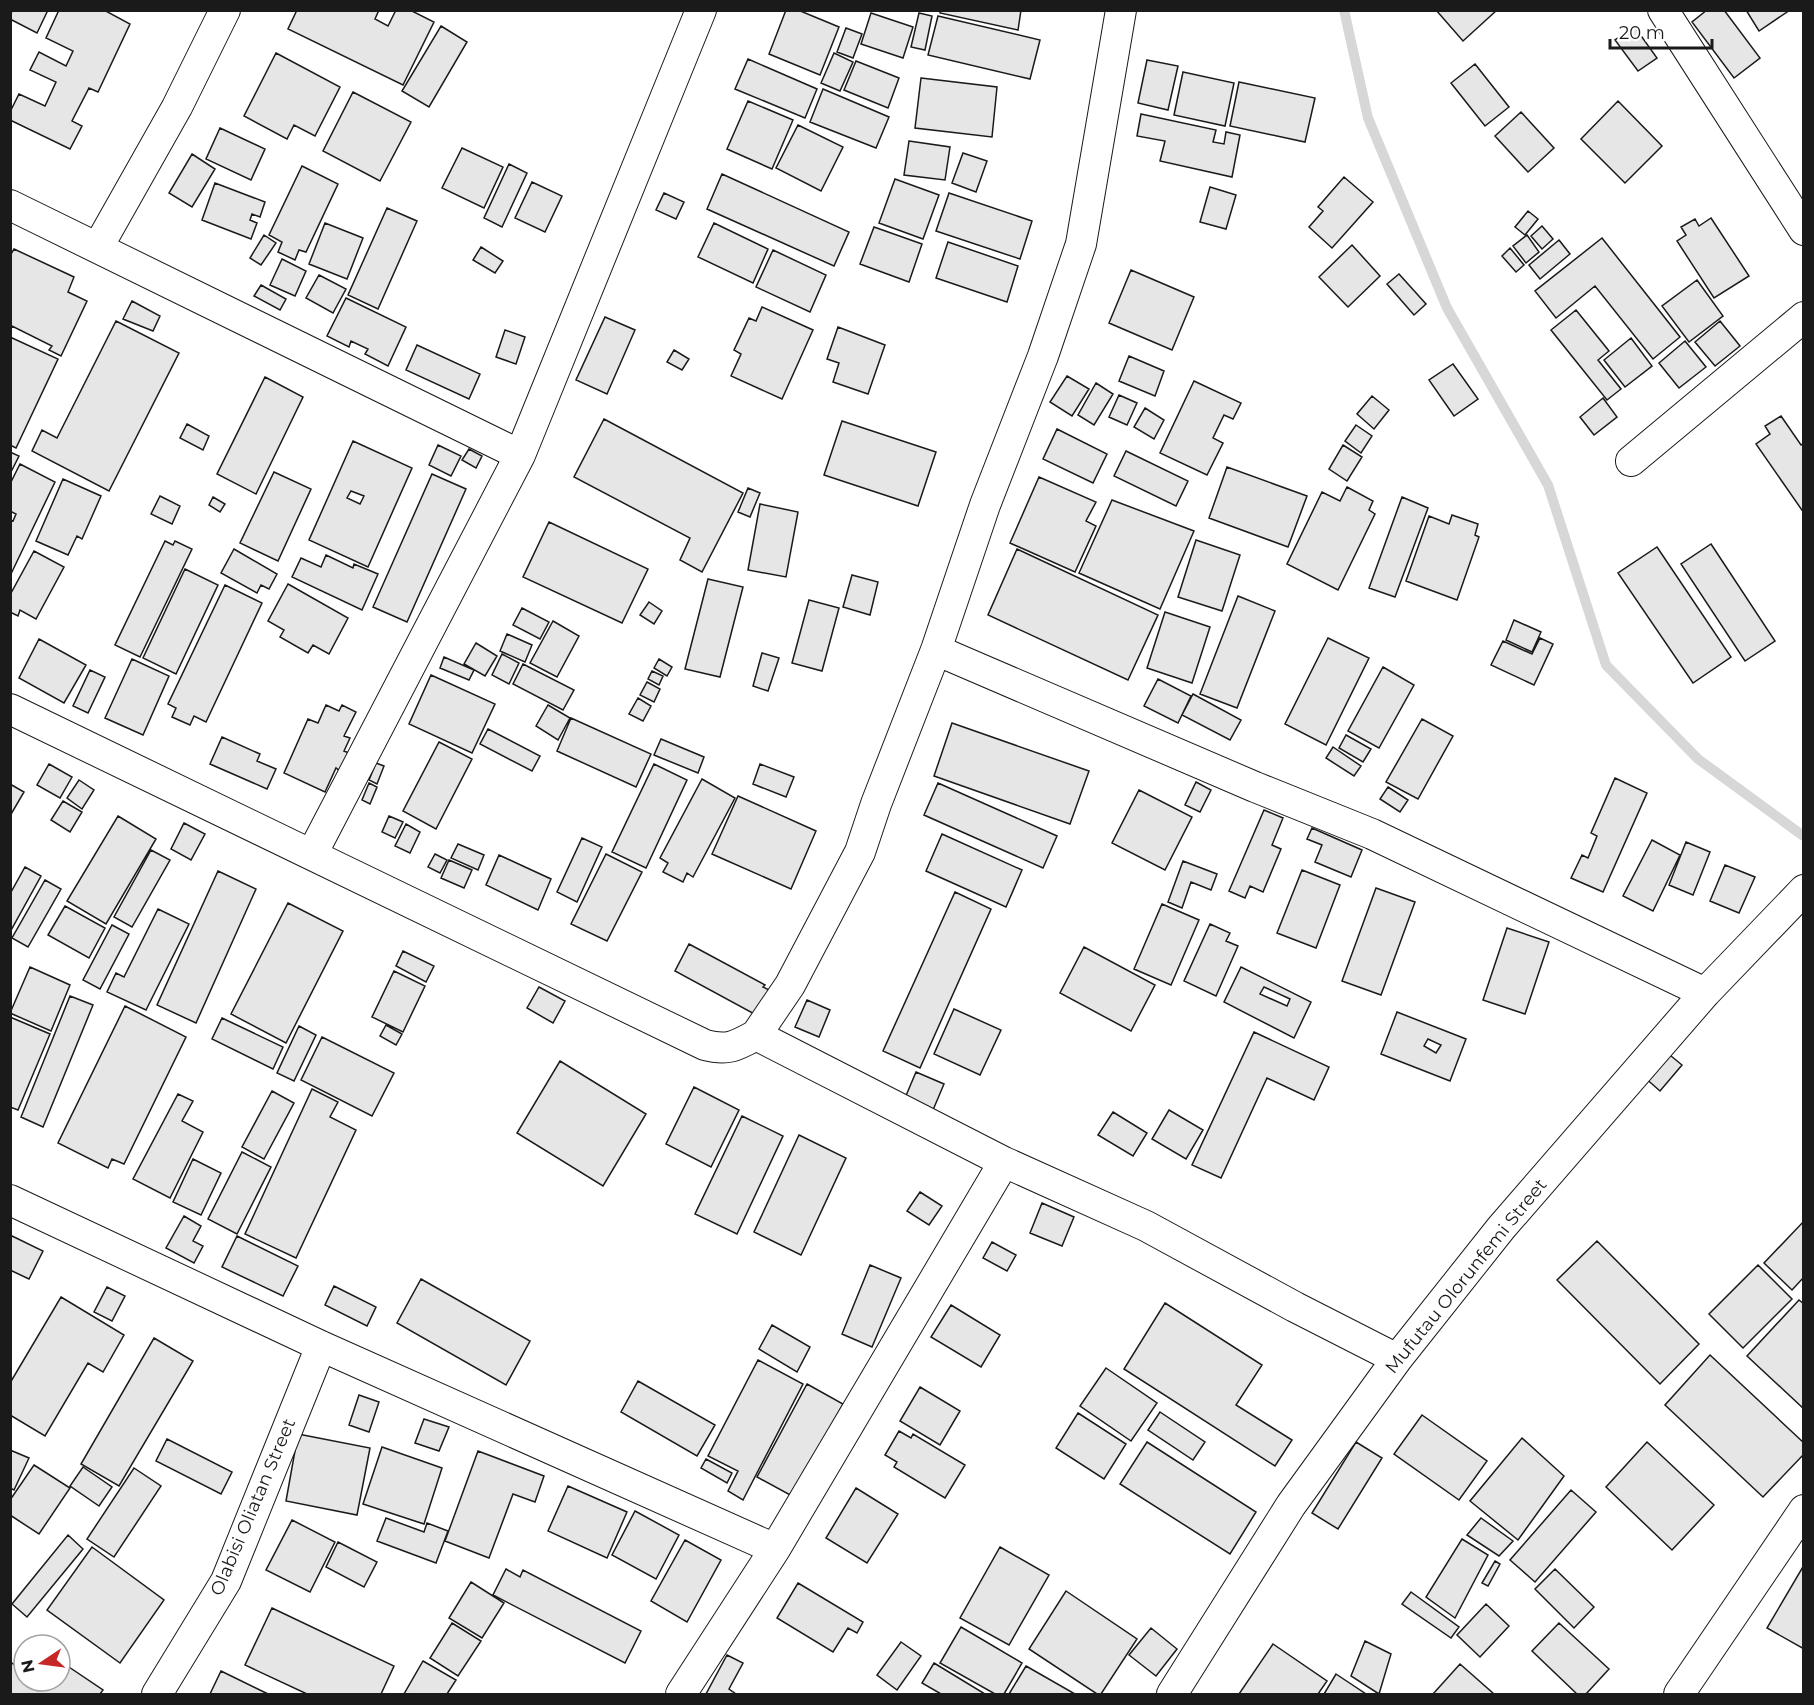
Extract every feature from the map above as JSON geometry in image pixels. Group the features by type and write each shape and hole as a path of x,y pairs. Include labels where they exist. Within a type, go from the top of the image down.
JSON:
{"street":[{"path":"98,247 177,108 225,10"},
{"path":"312,854 520,455 701,10"},
{"path":"10,709 705,1045 720,1049 736,1046 756,1035 790,985 860,852 876,804 936,650 985,505 1043,356 1081,244 1121,10"},
{"path":"1663,10 1803,230"},
{"path":"10,205 520,455"},
{"path":"1631,461 1803,317"},
{"path":"936,650 1255,787 1372,834 1705,993"},
{"name":"Mufutau Olorunfemi Street","path":"1172,1695 1291,1505 1397,1359 1502,1228 1705,993 1803,890"},
{"path":"756,1035 1004,1162 1146,1226 1294,1307 1397,1359"},
{"path":"681,1695 775,1549 1004,1162"},
{"path":"10,1200 321,1347 775,1549"},
{"name":"Olabisi Oliatan Street","path":"158,1695 225,1581 321,1347"},
{"path":"1679,1695 1803,1510"}],"building":[{"path":"12,10 48,10 37,33 10,19"},
{"path":"59,10 104,10 130,24 98,92 89,88 72,121 82,126 70,149 10,120 10,112 19,94 45,106 56,82 30,70 39,52 66,66 73,51 46,38"},
{"path":"297,10 379,10 375,19 388,26 396,10 410,10 434,22 403,85 288,29"},
{"path":"786,10 798,10 839,27 820,75 769,54"},
{"path":"940,10 1021,10 1018,30 940,13"},
{"path":"1436,10 1497,10 1463,41"},
{"path":"1707,10 1724,10 1760,58 1734,78 1692,22"},
{"path":"1746,10 1790,10 1759,31"},
{"path":"871,13 913,27 903,58 861,44"},
{"path":"919,13 932,16 925,50 911,47"},
{"path":"938,16 1040,40 1030,79 928,55"},
{"path":"441,26 467,42 429,107 402,91"},
{"path":"1634,26 1657,58 1638,71 1615,40"},
{"path":"846,28 862,34 853,58 837,52"},
{"path":"276,53 340,87 315,136 294,125 287,139 244,116"},
{"path":"834,53 853,62 840,91 821,83"},
{"path":"748,59 817,89 805,118 735,89"},
{"path":"1147,60 1178,66 1168,110 1138,103"},
{"path":"856,61 899,78 888,108 844,90"},
{"path":"1475,64 1509,107 1485,126 1451,83"},
{"path":"1183,72 1234,83 1225,126 1174,115"},
{"path":"921,78 997,87 992,137 915,128"},
{"path":"1239,82 1315,98 1305,142 1230,126"},
{"path":"823,89 889,117 876,148 810,122"},
{"path":"353,92 411,122 380,181 323,151"},
{"path":"748,101 793,120 772,169 727,149"},
{"path":"1618,101 1662,146 1625,183 1581,139"},
{"path":"1521,112 1554,148 1528,172 1495,136"},
{"path":"1141,114 1216,130 1213,142 1224,144 1226,132 1240,135 1232,177 1160,161 1165,141 1137,136"},
{"path":"798,125 843,147 821,191 776,168"},
{"path":"220,128 265,149 251,180 206,159"},
{"path":"909,141 950,147 945,180 904,175"},
{"path":"462,148 503,167 484,208 442,188"},
{"path":"963,153 987,161 976,192 952,183"},
{"path":"192,154 215,169 192,207 169,193"},
{"path":"509,164 527,173 502,227 484,218"},
{"path":"302,166 338,184 306,252 299,250 295,260 278,252 282,242 269,235"},
{"path":"722,174 849,232 834,266 707,209"},
{"path":"1344,177 1373,202 1332,248 1309,227 1323,211 1318,207"},
{"path":"895,179 939,195 923,239 879,223"},
{"path":"532,182 562,196 545,232 515,218"},
{"path":"215,183 265,202 260,217 252,214 250,220 257,223 251,239 202,220"},
{"path":"1210,187 1236,195 1226,229 1200,222"},
{"path":"664,193 684,202 676,219 656,210"},
{"path":"949,193 1032,221 1020,259 936,231"},
{"path":"387,208 417,221 378,309 348,295"},
{"path":"1528,211 1538,219 1525,235 1515,227"},
{"path":"1711,218 1749,276 1714,298 1677,241 1686,235 1681,227 1695,219 1699,226"},
{"path":"325,223 363,238 347,279 309,264"},
{"path":"714,223 768,249 753,283 698,257"},
{"path":"1542,226 1553,239 1542,249 1531,236"},
{"path":"874,227 922,244 909,282 860,264"},
{"path":"264,235 276,243 261,265 250,258"},
{"path":"1527,235 1539,252 1526,263 1513,246"},
{"path":"1602,238 1680,337 1653,359 1595,286 1556,318 1535,291"},
{"path":"1559,240 1570,254 1540,279 1529,265"},
{"path":"948,242 1018,266 1007,302 936,278"},
{"path":"1352,245 1380,276 1348,307 1319,277"},
{"path":"481,247 503,261 495,273 473,260"},
{"path":"1510,248 1524,265 1516,272 1502,256"},
{"path":"14,249 74,277 68,292 87,301 61,356 49,350 52,346 12,326 10,330 10,256"},
{"path":"773,250 826,275 810,312 756,287"},
{"path":"282,259 306,271 295,296 270,285"},
{"path":"1131,270 1194,297 1172,350 1109,323"},
{"path":"1399,274 1426,304 1414,315 1387,284"},
{"path":"319,275 346,289 333,313 306,298"},
{"path":"1697,280 1723,316 1689,342 1662,306"},
{"path":"261,285 286,299 280,310 254,296"},
{"path":"346,298 406,327 388,366 365,354 368,349 351,341 349,347 327,336"},
{"path":"132,301 160,316 153,331 123,319"},
{"path":"762,307 813,330 782,399 731,376 741,354 734,350 749,318 756,321"},
{"path":"1576,310 1609,351 1598,360 1621,389 1607,400 1551,330"},
{"path":"605,317 635,330 607,394 576,380"},
{"path":"116,321 179,353 109,491 32,451 42,430 57,438"},
{"path":"1720,321 1740,346 1715,366 1695,342"},
{"path":"838,327 885,345 868,394 833,382 839,363 827,359"},
{"path":"505,330 525,337 516,364 496,357"},
{"path":"10,337 58,359 16,448 10,445"},
{"path":"1631,338 1652,366 1625,387 1604,360"},
{"path":"1685,341 1706,367 1679,388 1659,363"},
{"path":"417,345 480,374 469,399 406,370"},
{"path":"674,350 689,359 682,370 667,362"},
{"path":"1129,356 1164,371 1155,396 1119,381"},
{"path":"1453,364 1478,399 1454,416 1429,380"},
{"path":"1067,376 1089,389 1072,416 1050,402"},
{"path":"265,377 303,397 256,494 217,474"},
{"path":"1194,381 1241,403 1233,419 1224,415 1213,438 1223,443 1207,475 1160,453"},
{"path":"1096,383 1113,394 1094,425 1078,415"},
{"path":"1119,395 1137,403 1127,425 1109,417"},
{"path":"1372,396 1389,410 1374,429 1357,414"},
{"path":"1603,398 1617,417 1594,435 1580,417"},
{"path":"1145,408 1164,420 1154,439 1134,427"},
{"path":"1781,416 1801,445 1804,443 1804,513 1756,444 1770,434 1765,426"},
{"path":"604,419 743,493 702,572 680,560 690,538 574,477"},
{"path":"842,421 936,452 918,506 824,475"},
{"path":"187,424 209,436 203,450 180,438"},
{"path":"1356,425 1372,436 1361,453 1345,441"},
{"path":"1057,429 1107,454 1093,483 1043,459"},
{"path":"353,441 412,468 368,567 309,540","holes":["351,491 364,496 360,504 347,498"]},
{"path":"438,445 461,456 451,476 429,465"},
{"path":"1343,445 1362,457 1347,481 1329,469"},
{"path":"469,449 482,456 476,468 462,460"},
{"path":"1126,451 1188,481 1176,506 1114,476"},
{"path":"10,452 19,456 10,474"},
{"path":"20,464 55,482 10,576 10,520 13,521 16,514 10,511 10,484"},
{"path":"1227,467 1307,496 1288,547 1209,518"},
{"path":"274,472 311,489 278,561 240,543"},
{"path":"432,474 466,489 407,622 373,607"},
{"path":"1039,477 1096,502 1086,521 1096,526 1075,572 1010,543"},
{"path":"63,479 101,496 82,539 77,536 68,555 36,541"},
{"path":"1347,487 1373,501 1369,510 1375,514 1338,590 1287,564 1322,492 1340,501"},
{"path":"748,488 760,493 750,517 738,512"},
{"path":"160,496 180,506 172,524 151,514"},
{"path":"213,497 225,504 220,512 209,505"},
{"path":"1402,497 1428,508 1395,597 1369,588"},
{"path":"1112,500 1194,531 1160,609 1079,573"},
{"path":"760,504 798,512 786,577 748,570"},
{"path":"1452,515 1478,524 1475,535 1479,537 1457,600 1406,581 1429,516 1449,524"},
{"path":"549,522 648,569 622,623 523,577"},
{"path":"1196,540 1240,555 1222,611 1178,597"},
{"path":"165,541 173,545 175,541 192,549 140,657 115,645"},
{"path":"1711,544 1775,641 1745,661 1681,564"},
{"path":"1657,547 1731,657 1693,683 1618,573"},
{"path":"234,549 277,574 269,589 261,585 257,593 221,573"},
{"path":"1017,549 1158,615 1128,680 988,615"},
{"path":"34,551 64,567 36,619 20,610 18,616 10,612 10,595"},
{"path":"326,555 353,568 354,564 378,574 362,610 292,577 301,558 321,567"},
{"path":"185,569 218,585 176,674 143,658"},
{"path":"852,575 878,582 870,615 843,607"},
{"path":"708,579 743,587 720,677 685,669"},
{"path":"288,584 348,618 329,654 313,645 308,653 280,637 284,630 268,621"},
{"path":"225,585 262,603 206,722 194,716 190,725 172,717 176,708 168,704"},
{"path":"1238,596 1275,611 1237,708 1200,694"},
{"path":"809,600 839,608 822,671 792,663"},
{"path":"649,602 662,611 654,624 640,615"},
{"path":"522,608 549,622 540,639 513,625"},
{"path":"1165,612 1210,627 1192,683 1147,668"},
{"path":"1514,620 1541,632 1532,652 1506,640"},
{"path":"553,621 579,636 557,677 530,663"},
{"path":"507,634 532,645 525,662 500,651"},
{"path":"1328,638 1369,658 1326,745 1285,724"},
{"path":"1540,638 1553,644 1534,685 1491,665 1503,641 1532,654"},
{"path":"39,639 86,665 64,703 19,678"},
{"path":"476,643 497,656 485,676 464,664"},
{"path":"762,653 779,658 768,691 753,686"},
{"path":"502,654 519,663 509,684 492,675"},
{"path":"444,657 474,670 469,680 440,668"},
{"path":"132,659 169,676 143,735 105,718"},
{"path":"659,659 672,667 667,676 654,668"},
{"path":"523,664 574,690 563,710 513,684"},
{"path":"1383,667 1414,685 1379,748 1348,731"},
{"path":"90,670 105,677 88,713 73,706"},
{"path":"652,671 663,676 659,685 648,679"},
{"path":"431,675 495,704 472,753 409,724"},
{"path":"1158,679 1191,696 1178,723 1144,706"},
{"path":"647,682 660,689 654,702 640,695"},
{"path":"1193,694 1241,720 1230,740 1182,715"},
{"path":"638,698 651,706 643,721 629,714"},
{"path":"326,705 339,711 342,705 356,712 344,736 350,738 344,751 349,753 340,771 336,768 325,792 284,773 308,719 318,723"},
{"path":"548,705 570,718 558,740 536,726"},
{"path":"571,718 651,754 636,787 557,751"},
{"path":"1422,719 1453,736 1418,799 1386,782"},
{"path":"952,723 1089,771 1070,824 934,776"},
{"path":"488,729 540,756 532,771 480,744"},
{"path":"1346,735 1371,749 1363,762 1339,748"},
{"path":"222,737 260,754 257,761 276,769 267,789 210,764"},
{"path":"661,739 704,757 698,773 654,755"},
{"path":"439,742 472,759 436,829 403,811"},
{"path":"1333,747 1361,766 1354,776 1326,758"},
{"path":"376,763 384,766 377,784 369,780"},
{"path":"49,764 72,777 60,798 37,785"},
{"path":"654,764 687,780 646,868 612,852"},
{"path":"760,764 794,777 786,797 753,784"},
{"path":"1615,778 1647,793 1603,892 1571,878 1582,855 1588,858 1597,836 1591,833"},
{"path":"702,779 735,798 693,877 687,873 683,882 663,872 668,863 660,858"},
{"path":"79,780 94,790 82,809 67,798"},
{"path":"1196,782 1211,790 1200,812 1185,805"},
{"path":"369,783 377,787 370,804 362,800"},
{"path":"938,783 1057,836 1043,868 924,815"},
{"path":"10,784 24,792 10,816"},
{"path":"1388,787 1408,800 1400,812 1380,799"},
{"path":"1139,790 1192,817 1165,870 1112,843"},
{"path":"738,796 816,831 791,889 712,854"},
{"path":"63,801 82,812 70,832 51,820"},
{"path":"1264,810 1283,818 1272,845 1281,849 1263,892 1250,886 1245,898 1229,891"},
{"path":"118,816 156,839 106,924 67,901"},
{"path":"389,816 403,822 395,838 382,832"},
{"path":"184,823 205,834 191,860 171,849"},
{"path":"406,824 420,832 410,853 395,846"},
{"path":"1312,828 1362,850 1351,877 1315,862 1322,845 1307,839"},
{"path":"942,834 1022,870 1006,907 926,871"},
{"path":"582,838 602,847 577,902 557,892"},
{"path":"1652,840 1680,855 1653,911 1623,896"},
{"path":"1686,842 1710,852 1693,895 1669,885"},
{"path":"458,844 484,855 478,870 451,858"},
{"path":"151,850 170,860 132,927 114,917"},
{"path":"435,854 447,860 440,873 428,867"},
{"path":"606,854 642,872 607,941 571,924"},
{"path":"499,855 551,879 538,910 486,885"},
{"path":"449,860 472,870 464,888 441,878"},
{"path":"1183,861 1217,874 1211,890 1191,882 1182,908 1168,902"},
{"path":"1725,865 1755,877 1739,913 1710,901"},
{"path":"25,867 41,876 10,932 10,894"},
{"path":"1302,870 1340,885 1316,948 1277,933"},
{"path":"218,871 256,889 196,1023 157,1005"},
{"path":"45,880 61,889 28,947 12,938"},
{"path":"1376,888 1415,902 1381,995 1342,981"},
{"path":"955,892 991,909 920,1068 883,1051"},
{"path":"288,903 343,931 286,1043 231,1014"},
{"path":"1162,904 1199,920 1171,985 1134,969"},
{"path":"65,906 105,928 89,958 48,935"},
{"path":"158,909 189,924 146,1010 107,992 116,973 124,977"},
{"path":"1210,924 1230,933 1226,941 1238,946 1216,996 1184,981"},
{"path":"112,925 129,934 100,989 83,980"},
{"path":"1507,928 1549,942 1525,1014 1483,1000"},
{"path":"689,944 765,985 763,987 771,991 758,1016 675,971"},
{"path":"1084,947 1155,985 1131,1031 1060,993"},
{"path":"403,951 434,966 426,982 396,966"},
{"path":"30,967 70,985 51,1031 10,1013"},
{"path":"1241,967 1311,1002 1294,1038 1224,1002","holes":["1264,987 1290,999 1287,1006 1260,994"]},
{"path":"394,971 425,986 403,1032 372,1017"},
{"path":"539,987 565,1001 553,1023 527,1008"},
{"path":"70,996 93,1005 43,1127 21,1117"},
{"path":"807,1000 830,1010 819,1037 795,1027"},
{"path":"125,1006 186,1037 124,1164 112,1159 108,1168 58,1143"},
{"path":"954,1009 1001,1030 980,1075 934,1054"},
{"path":"1397,1012 1466,1039 1450,1081 1381,1054","holes":["1428,1039 1441,1045 1436,1053 1424,1046"]},
{"path":"10,1017 50,1034 18,1110 10,1107"},
{"path":"222,1018 283,1047 273,1069 212,1039"},
{"path":"386,1025 402,1034 396,1045 380,1036"},
{"path":"299,1026 316,1035 294,1081 277,1073"},
{"path":"1254,1032 1329,1067 1314,1100 1267,1078 1221,1178 1192,1165"},
{"path":"322,1037 394,1073 372,1116 301,1080"},
{"path":"1665,1051 1682,1065 1660,1091 1643,1076"},
{"path":"560,1061 646,1114 603,1186 517,1133"},
{"path":"916,1072 944,1084 933,1110 905,1098"},
{"path":"694,1087 739,1110 711,1167 666,1144"},
{"path":"312,1089 338,1102 330,1117 356,1130 296,1258 245,1234"},
{"path":"272,1091 294,1103 264,1159 242,1147"},
{"path":"178,1094 193,1101 182,1121 203,1132 170,1198 133,1179"},
{"path":"1169,1110 1203,1130 1186,1159 1152,1139"},
{"path":"1113,1112 1147,1133 1133,1156 1098,1135"},
{"path":"742,1116 783,1136 737,1234 695,1214"},
{"path":"799,1135 846,1158 801,1255 754,1232"},
{"path":"242,1152 271,1167 237,1234 208,1219"},
{"path":"193,1159 221,1173 201,1215 173,1202"},
{"path":"920,1192 942,1206 929,1225 907,1211"},
{"path":"1042,1203 1074,1217 1062,1246 1030,1233"},
{"path":"184,1216 201,1226 193,1241 203,1246 194,1263 166,1248"},
{"path":"1804,1221 1804,1277 1792,1290 1764,1263"},
{"path":"10,1235 43,1251 29,1279 10,1270"},
{"path":"237,1236 298,1266 283,1296 222,1267"},
{"path":"1597,1241 1699,1344 1660,1384 1557,1280"},
{"path":"992,1242 1016,1255 1007,1271 983,1258"},
{"path":"870,1265 901,1278 872,1347 842,1334"},
{"path":"1758,1265 1792,1299 1743,1348 1709,1314"},
{"path":"421,1279 530,1341 506,1385 397,1323"},
{"path":"334,1286 376,1307 367,1326 325,1305"},
{"path":"107,1287 125,1296 112,1321 94,1312"},
{"path":"61,1297 124,1335 103,1372 88,1363 45,1436 10,1415 10,1383"},
{"path":"1799,1300 1804,1304 1804,1409 1747,1356"},
{"path":"1165,1303 1262,1365 1236,1405 1292,1440 1275,1466 1124,1369"},
{"path":"951,1305 1000,1335 981,1367 931,1337"},
{"path":"772,1325 810,1347 797,1372 759,1349"},
{"path":"154,1338 193,1361 119,1486 81,1464"},
{"path":"1710,1355 1804,1443 1804,1454 1763,1497 1665,1405"},
{"path":"758,1360 803,1384 743,1500 728,1491 738,1471 708,1456"},
{"path":"1106,1368 1157,1403 1131,1441 1080,1406"},
{"path":"638,1381 715,1425 697,1456 621,1412"},
{"path":"807,1384 843,1404 792,1496 757,1477"},
{"path":"920,1387 960,1411 940,1445 900,1421"},
{"path":"359,1395 379,1402 369,1432 349,1425"},
{"path":"1160,1412 1205,1442 1193,1460 1148,1430"},
{"path":"1078,1413 1126,1444 1104,1479 1056,1448"},
{"path":"1422,1415 1487,1461 1459,1500 1394,1454"},
{"path":"424,1419 449,1427 439,1451 415,1443"},
{"path":"899,1431 911,1438 913,1434 965,1465 945,1498 894,1467 897,1462 885,1455"},
{"path":"298,1434 370,1448 357,1515 286,1501"},
{"path":"1522,1438 1564,1476 1518,1540 1470,1501"},
{"path":"167,1439 232,1472 221,1494 156,1461"},
{"path":"1147,1442 1256,1512 1230,1554 1120,1484"},
{"path":"1356,1442 1382,1458 1338,1529 1312,1513"},
{"path":"1647,1442 1714,1505 1672,1550 1606,1487"},
{"path":"382,1447 442,1468 424,1524 363,1504"},
{"path":"10,1450 29,1458 14,1490 10,1488"},
{"path":"478,1451 544,1476 535,1502 513,1494 489,1558 445,1541"},
{"path":"706,1459 732,1473 727,1483 701,1468"},
{"path":"34,1465 70,1488 39,1534 10,1515 10,1500"},
{"path":"83,1467 112,1487 99,1506 70,1486"},
{"path":"134,1468 161,1486 114,1557 87,1539"},
{"path":"568,1486 627,1512 607,1558 548,1531"},
{"path":"856,1488 898,1514 867,1563 826,1538"},
{"path":"1571,1490 1596,1512 1535,1582 1510,1560"},
{"path":"635,1511 679,1535 656,1579 612,1555"},
{"path":"386,1518 424,1532 427,1523 448,1531 436,1563 377,1541"},
{"path":"1481,1518 1513,1541 1499,1556 1467,1535"},
{"path":"292,1520 335,1542 310,1592 266,1570"},
{"path":"68,1535 83,1549 27,1617 12,1604"},
{"path":"1462,1539 1488,1555 1455,1618 1426,1597"},
{"path":"685,1540 721,1560 687,1622 651,1601"},
{"path":"338,1542 377,1562 364,1587 326,1567"},
{"path":"92,1547 164,1600 120,1663 47,1610"},
{"path":"1000,1547 1049,1575 1009,1645 960,1618"},
{"path":"1495,1561 1500,1564 1488,1586 1482,1583"},
{"path":"1804,1565 1804,1649 1767,1628"},
{"path":"506,1569 520,1577 523,1570 641,1631 625,1663 493,1595"},
{"path":"1555,1569 1594,1607 1574,1628 1535,1589"},
{"path":"471,1582 504,1603 482,1638 449,1618"},
{"path":"798,1583 863,1622 857,1633 848,1628 833,1652 777,1618"},
{"path":"1066,1591 1137,1639 1101,1694 1097,1694 1029,1649"},
{"path":"1411,1592 1459,1627 1451,1638 1402,1604"},
{"path":"1486,1604 1509,1626 1480,1657 1457,1635"},
{"path":"272,1608 394,1666 381,1694 307,1694 245,1665"},
{"path":"452,1623 481,1641 458,1676 430,1658"},
{"path":"1559,1623 1609,1669 1586,1694 1577,1694 1532,1651"},
{"path":"961,1627 1022,1663 1004,1694 995,1694 940,1663"},
{"path":"1151,1628 1177,1649 1156,1676 1129,1655"},
{"path":"1365,1641 1391,1654 1379,1694 1351,1676"},
{"path":"901,1642 921,1656 897,1690 877,1675"},
{"path":"1273,1644 1327,1681 1318,1694 1239,1694"},
{"path":"727,1655 743,1663 729,1689 736,1694 706,1694"},
{"path":"423,1661 456,1680 447,1694 404,1694"},
{"path":"10,1662 12,1663 12,1693 72,1693 72,1669 103,1690 100,1694 10,1694"},
{"path":"934,1663 985,1694 941,1694 922,1683"},
{"path":"1460,1664 1494,1694 1433,1694"},
{"path":"1026,1666 1075,1694 1009,1694"},
{"path":"221,1671 268,1694 210,1694"},
{"path":"1336,1674 1366,1694 1324,1694"}],"waterway":[{"path":"1344,10 1368,118 1447,308 1548,485 1606,665 1698,759 1802,835"}]}
